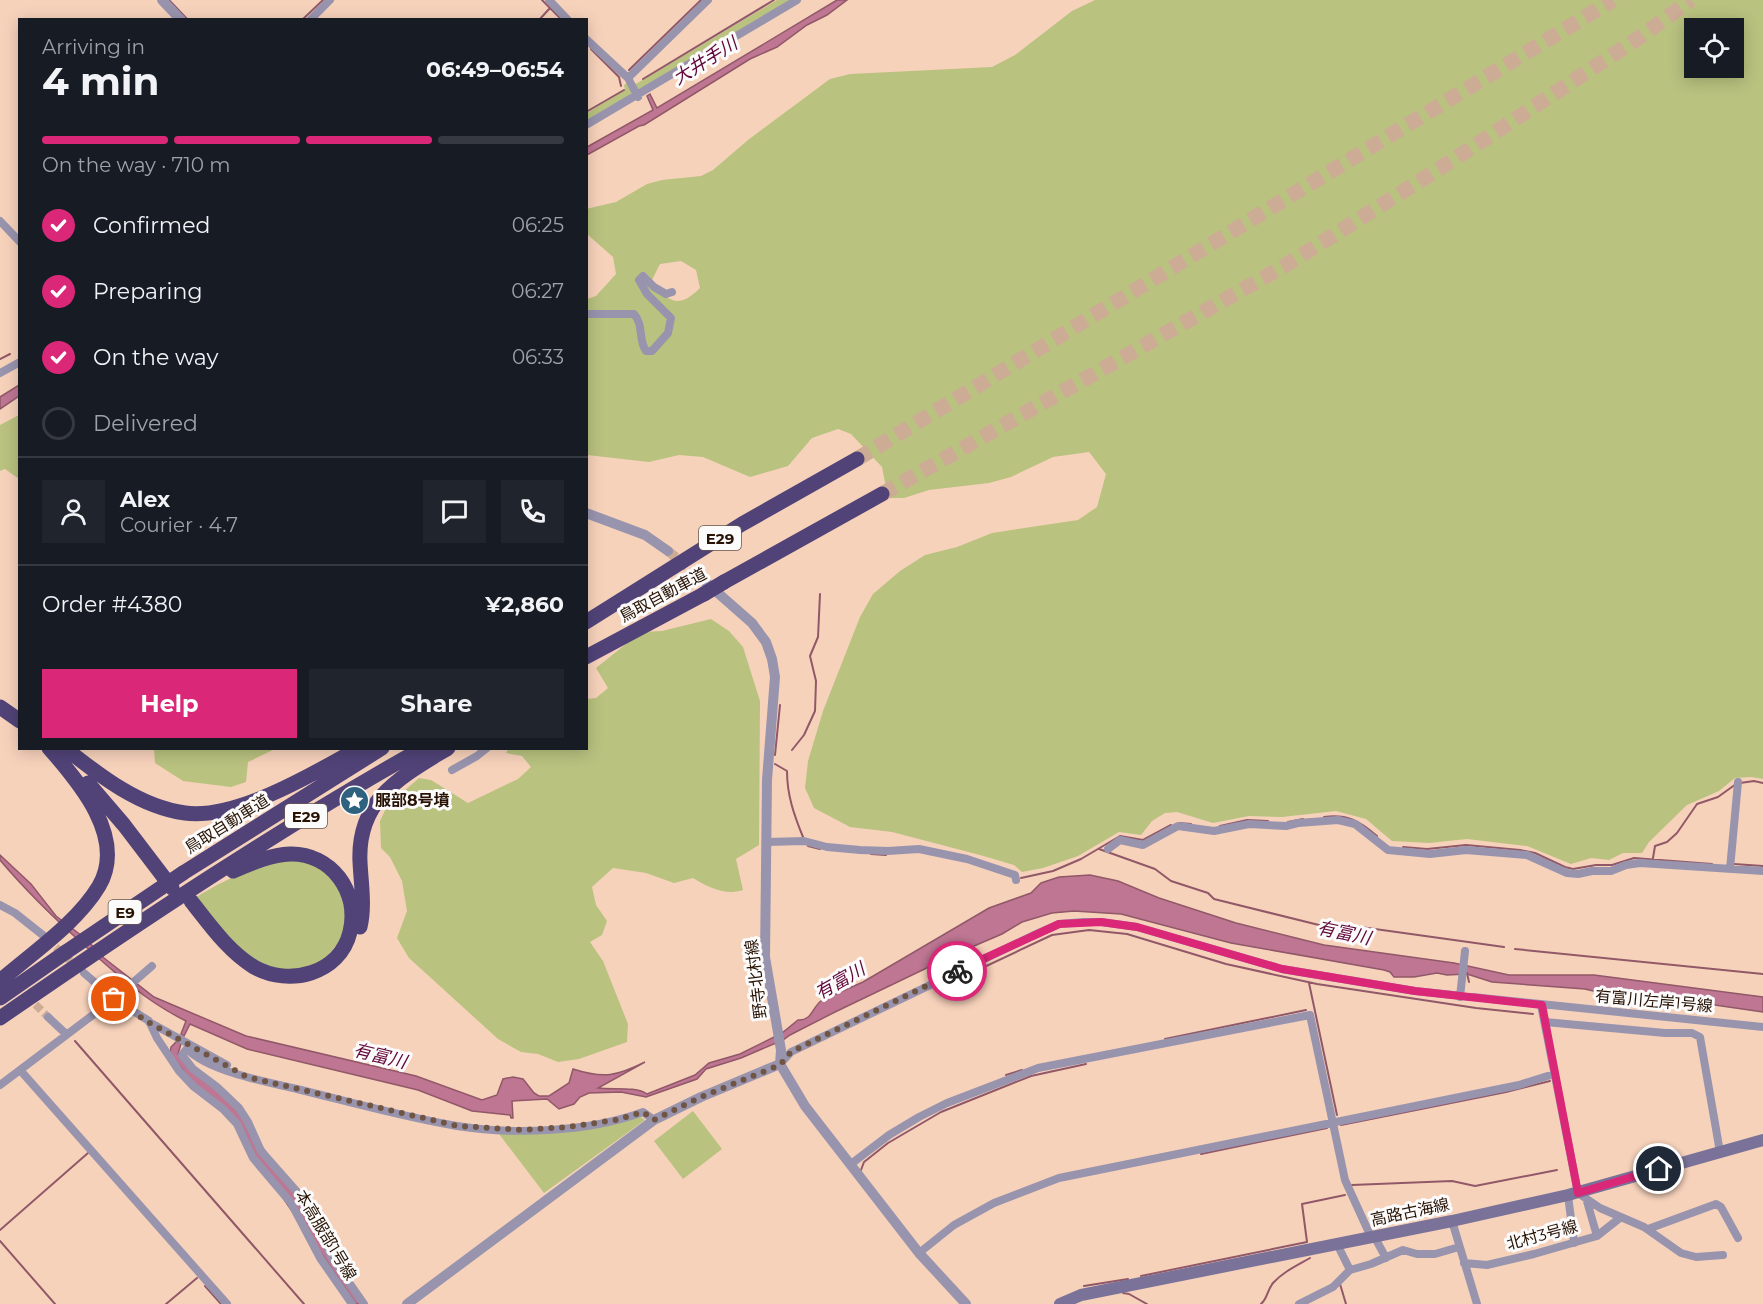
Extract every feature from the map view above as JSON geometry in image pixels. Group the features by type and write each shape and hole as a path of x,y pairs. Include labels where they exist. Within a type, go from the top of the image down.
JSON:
{"highway":[{"name":"鳥取自動車道","path":"588,621 742,524 857,459"},
{"name":"鳥取自動車道","path":"588,658 703,587 724,582 882,494"},
{"path":"0,701 18,713"},
{"path":"0,707 18,720"},
{"path":"52,750 82,777 184,890 215,944 231,960 251,974 283,985 304,985 335,970 344,962 358,936 362,920 359,848 366,818 377,800 387,791 445,750"},
{"path":"0,981 83,907 100,885 105,867 104,831 94,807 52,750"},
{"path":"70,753 142,800 186,813 207,813 223,811 266,795 355,750"},
{"name":"鳥取自動車道","path":"184,890 379,750"},
{"name":"E29","path":"184,890 335,798 419,750"},
{"path":"70,753 140,832 184,890 214,931 256,968 283,977 298,977 320,970 343,948 350,933 352,916 347,887 339,877 323,863 300,855 274,856 250,863 159,910"},
{"name":"E9","path":"0,1018 82,968 118,937 184,890"},
{"name":"E9","path":"0,998 66,952 184,890"}],"main road":[{"name":"高路古海線","path":"1060,1304 1081,1294 1577,1196 1763,1140"}],"street":[{"path":"162,0 179,18"},
{"path":"312,18 330,0"},
{"path":"549,0 566,18"},
{"path":"628,78 708,0"},
{"path":"588,124 797,0"},
{"path":"588,41 628,78 638,96"},
{"path":"0,221 18,240"},
{"path":"588,314 634,314 639,320 644,348 646,351 652,351 668,333 670,318 647,294 639,280 643,276 654,287 666,294 672,292"},
{"path":"0,373 18,363"},
{"path":"588,514 645,535 668,551"},
{"name":"野寺北村線","path":"703,587 752,623 766,642 775,677 767,780 765,957 781,1050 780,1065"},
{"path":"452,770 474,752"},
{"path":"1730,869 1738,782"},
{"path":"1108,849 1120,840 1143,845 1178,826 1214,831 1249,824 1286,826 1338,820 1355,824 1388,850 1430,854 1466,850 1527,855 1567,873 1611,871 1640,863 1763,871"},
{"path":"767,842 804,841 827,847 860,850 919,849 967,859 1004,870 1015,875 1016,880"},
{"path":"0,905 47,937"},
{"path":"407,1304 654,1120 701,1097 780,1065 791,1052 1059,924 1101,922 1137,927 1282,969 1415,991 1461,994 1465,953"},
{"path":"0,1085 114,999 152,966"},
{"name":"本高服部1号線","path":"82,968 114,999 148,1022 179,1071 237,1124 253,1158 291,1203 320,1258 352,1304"},
{"name":"有富川左岸1号線","path":"1461,994 1542,1005 1763,1027"},
{"path":"1542,1005 1577,1196 1574,1243"},
{"path":"851,1164 889,1135 918,1117 947,1103 1038,1068 1310,1015 1345,1180 1372,1237 1386,1258"},
{"path":"48,1017 66,1035"},
{"path":"148,1022 188,1047 247,1077 458,1126 523,1130 568,1127 616,1120 643,1112 654,1120"},
{"path":"1545,1022 1665,1033 1692,1032 1700,1037 1720,1152"},
{"path":"188,1047 182,1055 193,1069 239,1108 261,1151 298,1193 332,1258 363,1304"},
{"path":"780,1065 805,1106 919,1253 966,1304"},
{"path":"20,1070 227,1304"},
{"path":"919,1253 954,1225 984,1208 1059,1178 1519,1085 1554,1074"},
{"path":"1577,1196 1648,1230 1681,1253 1696,1257 1723,1254"},
{"path":"1577,1196 1597,1236"},
{"path":"1648,1230 1716,1204 1721,1207 1738,1238"},
{"name":"北村3号線","path":"1464,1263 1486,1265 1574,1243 1597,1236 1621,1217"},
{"path":"1452,1221 1477,1304"},
{"path":"1337,1244 1350,1270"},
{"path":"1299,1304 1333,1287 1350,1270 1403,1251 1435,1254 1459,1247"}],"green space":[{"path":"777,0 794,0 641,92 634,85"},
{"path":"1095,0 1763,0 1763,779 1735,778 1719,791 1687,805 1649,842 1642,853 1623,853 1609,860 1591,858 1571,864 1527,846 1467,839 1429,843 1392,841 1366,819 1336,811 1282,817 1249,816 1213,823 1177,812 1165,813 1152,821 1141,835 1119,832 1078,856 1043,868 1022,872 1014,865 980,855 892,832 850,827 814,808 805,788 808,761 823,711 860,617 873,594 900,571 925,555 957,547 992,533 1078,520 1097,507 1106,474 1089,452 1053,457 1011,477 989,483 929,490 904,498 888,498 882,467 851,434 838,429 812,438 788,466 750,477 703,457 679,455 649,462 588,455 588,299 596,296 616,274 613,257 588,235 588,209 616,202 647,184 701,176 713,170 748,140 830,79 850,74 992,67 1015,55 1072,11","holes":["681,261 696,270 700,288 679,301 668,298 652,280 660,264"]},
{"path":"627,83 634,94 588,121 588,112 625,90 624,85"},
{"path":"18,416 18,478 5,469 0,471 0,425"},
{"path":"711,619 729,631 743,647 760,701 759,845 736,859 743,890 737,892 710,887 693,878 674,883 646,873 613,868 592,887 596,905 607,921 602,935 590,942 603,961 628,1024 627,1042 579,1059 558,1062 538,1054 521,1052 498,1039 409,958 397,938 407,911 402,881 390,857 381,848 380,821 387,806 419,778 431,780 468,803 518,779 531,767 522,756 506,753 508,750 588,750 588,699 596,698 608,688 596,668 641,632 662,631"},
{"path":"154,750 273,750 248,762 246,782 231,787 183,781 155,763"},
{"path":"279,860 306,861 320,867 338,884 347,920 340,941 322,962 309,968 279,971 246,956 195,898 236,876"},
{"path":"693,1111 722,1149 683,1179 654,1141"},
{"path":"639,1116 645,1120 544,1193 499,1134"}],"shaded area":[{"path":"837,0 847,0 777,47 750,59 644,125 588,154 588,146 653,110 647,96 650,94 657,108"},
{"path":"18,386 18,397 0,409 0,397"},
{"path":"0,855 31,884 56,916 154,997 246,1036 416,1076 482,1100 497,1095 503,1079 513,1077 523,1079 534,1093 539,1096 549,1096 569,1083 573,1069 602,1075 618,1073 645,1062 598,1088 630,1089 647,1094 695,1075 709,1063 740,1054 782,1033 798,1020 809,1016 822,1000 863,982 989,908 1031,893 1041,883 1059,877 1090,875 1118,881 1159,898 1236,923 1324,945 1454,963 1509,975 1594,975 1763,997 1763,1012 1687,1001 1614,996 1585,989 1492,982 1467,974 1437,973 1414,977 1394,977 1390,972 1384,970 1231,943 1121,914 1074,911 1052,913 1022,922 1002,934 835,1012 783,1040 741,1058 706,1069 697,1079 646,1097 621,1092 589,1093 580,1097 574,1104 559,1109 547,1099 512,1101 513,1118 511,1118 510,1115 472,1111 418,1090 247,1049 190,1024 184,1036 181,1034 186,1021 145,996 96,956 30,893 0,860"},
{"path":"177,1041 181,1044 178,1054 233,1105 295,1194 361,1304 356,1304 256,1159 245,1134 191,1081 170,1053 171,1047"}],"waterway":[{"path":"169,0 186,18"},
{"path":"304,18 323,0"},
{"path":"542,0 560,18"},
{"path":"629,70 701,0"},
{"name":"大井手川","path":"643,79 774,0"},
{"path":"541,18 550,8"},
{"path":"591,49 619,77 621,86"},
{"path":"588,111 624,90"},
{"path":"0,359 10,354"},
{"path":"792,750 804,735 815,711 816,681 810,656 818,637 820,594"},
{"path":"775,755 780,705"},
{"path":"775,764 787,771 792,805 803,837"},
{"path":"1740,783 1754,781 1763,783"},
{"path":"1653,858 1655,846 1667,842 1677,833 1697,804 1718,797 1736,784"},
{"path":"1324,817 1353,820 1377,836"},
{"path":"1288,822 1303,819"},
{"path":"1220,826 1247,820 1268,821"},
{"path":"1179,823 1191,824"},
{"path":"1021,878 1053,871 1081,859 1120,836 1143,840 1171,825"},
{"path":"1403,847 1427,849 1466,845 1520,850 1535,853 1573,869 1612,865 1634,858 1712,864"},
{"path":"808,846 820,849"},
{"name":"有富川","path":"1099,849 1155,869 1171,881 1208,893 1214,899 1323,926 1332,923 1504,947"},
{"path":"871,854 886,855"},
{"path":"1734,864 1763,866"},
{"path":"965,976 1052,935 1089,930 1127,934 1226,964 1317,984 1476,1008 1533,1014"},
{"path":"1515,949 1763,974"},
{"path":"1467,973 1469,982"},
{"path":"1309,983 1337,1115"},
{"path":"1165,1039 1306,1010"},
{"path":"75,1041 304,1304"},
{"path":"861,1170 864,1162 888,1143 941,1112 1031,1076 1086,1064"},
{"path":"1006,1075 1022,1070"},
{"path":"1341,1125 1550,1081"},
{"path":"1201,1154 1327,1128"},
{"path":"0,1230 88,1153"},
{"path":"1352,1185 1452,1181 1475,1186 1557,1170"},
{"path":"1141,1276 1307,1242 1302,1204 1345,1195"},
{"path":"0,1241 55,1304"},
{"path":"1261,1304 1277,1279 1310,1258"},
{"path":"166,1304 197,1278"},
{"path":"1084,1286 1128,1279"},
{"path":"1340,1284 1346,1304"},
{"path":"205,1286 221,1304"},
{"path":"1123,1293 1147,1304"}],"tunnel":[{"path":"857,459 1613,0"},
{"path":"882,494 1286,265 1453,160 1637,39 1691,0"},
{"path":"668,551 702,579"},
{"path":"47,939 79,969"},
{"path":"27,996 48,1017"}],"way so far":[{"path":"114,999 148,1022 249,1078 458,1126 523,1130 593,1124 643,1112 654,1120 701,1097 780,1065 791,1052 957,971"}],"place":[{"name":"服部8号墳","path":"354,800"}],"route":[{"path":"957,971 1059,924 1101,922 1137,927 1282,969 1415,991 1542,1005 1578,1193 1659,1169"}]}
